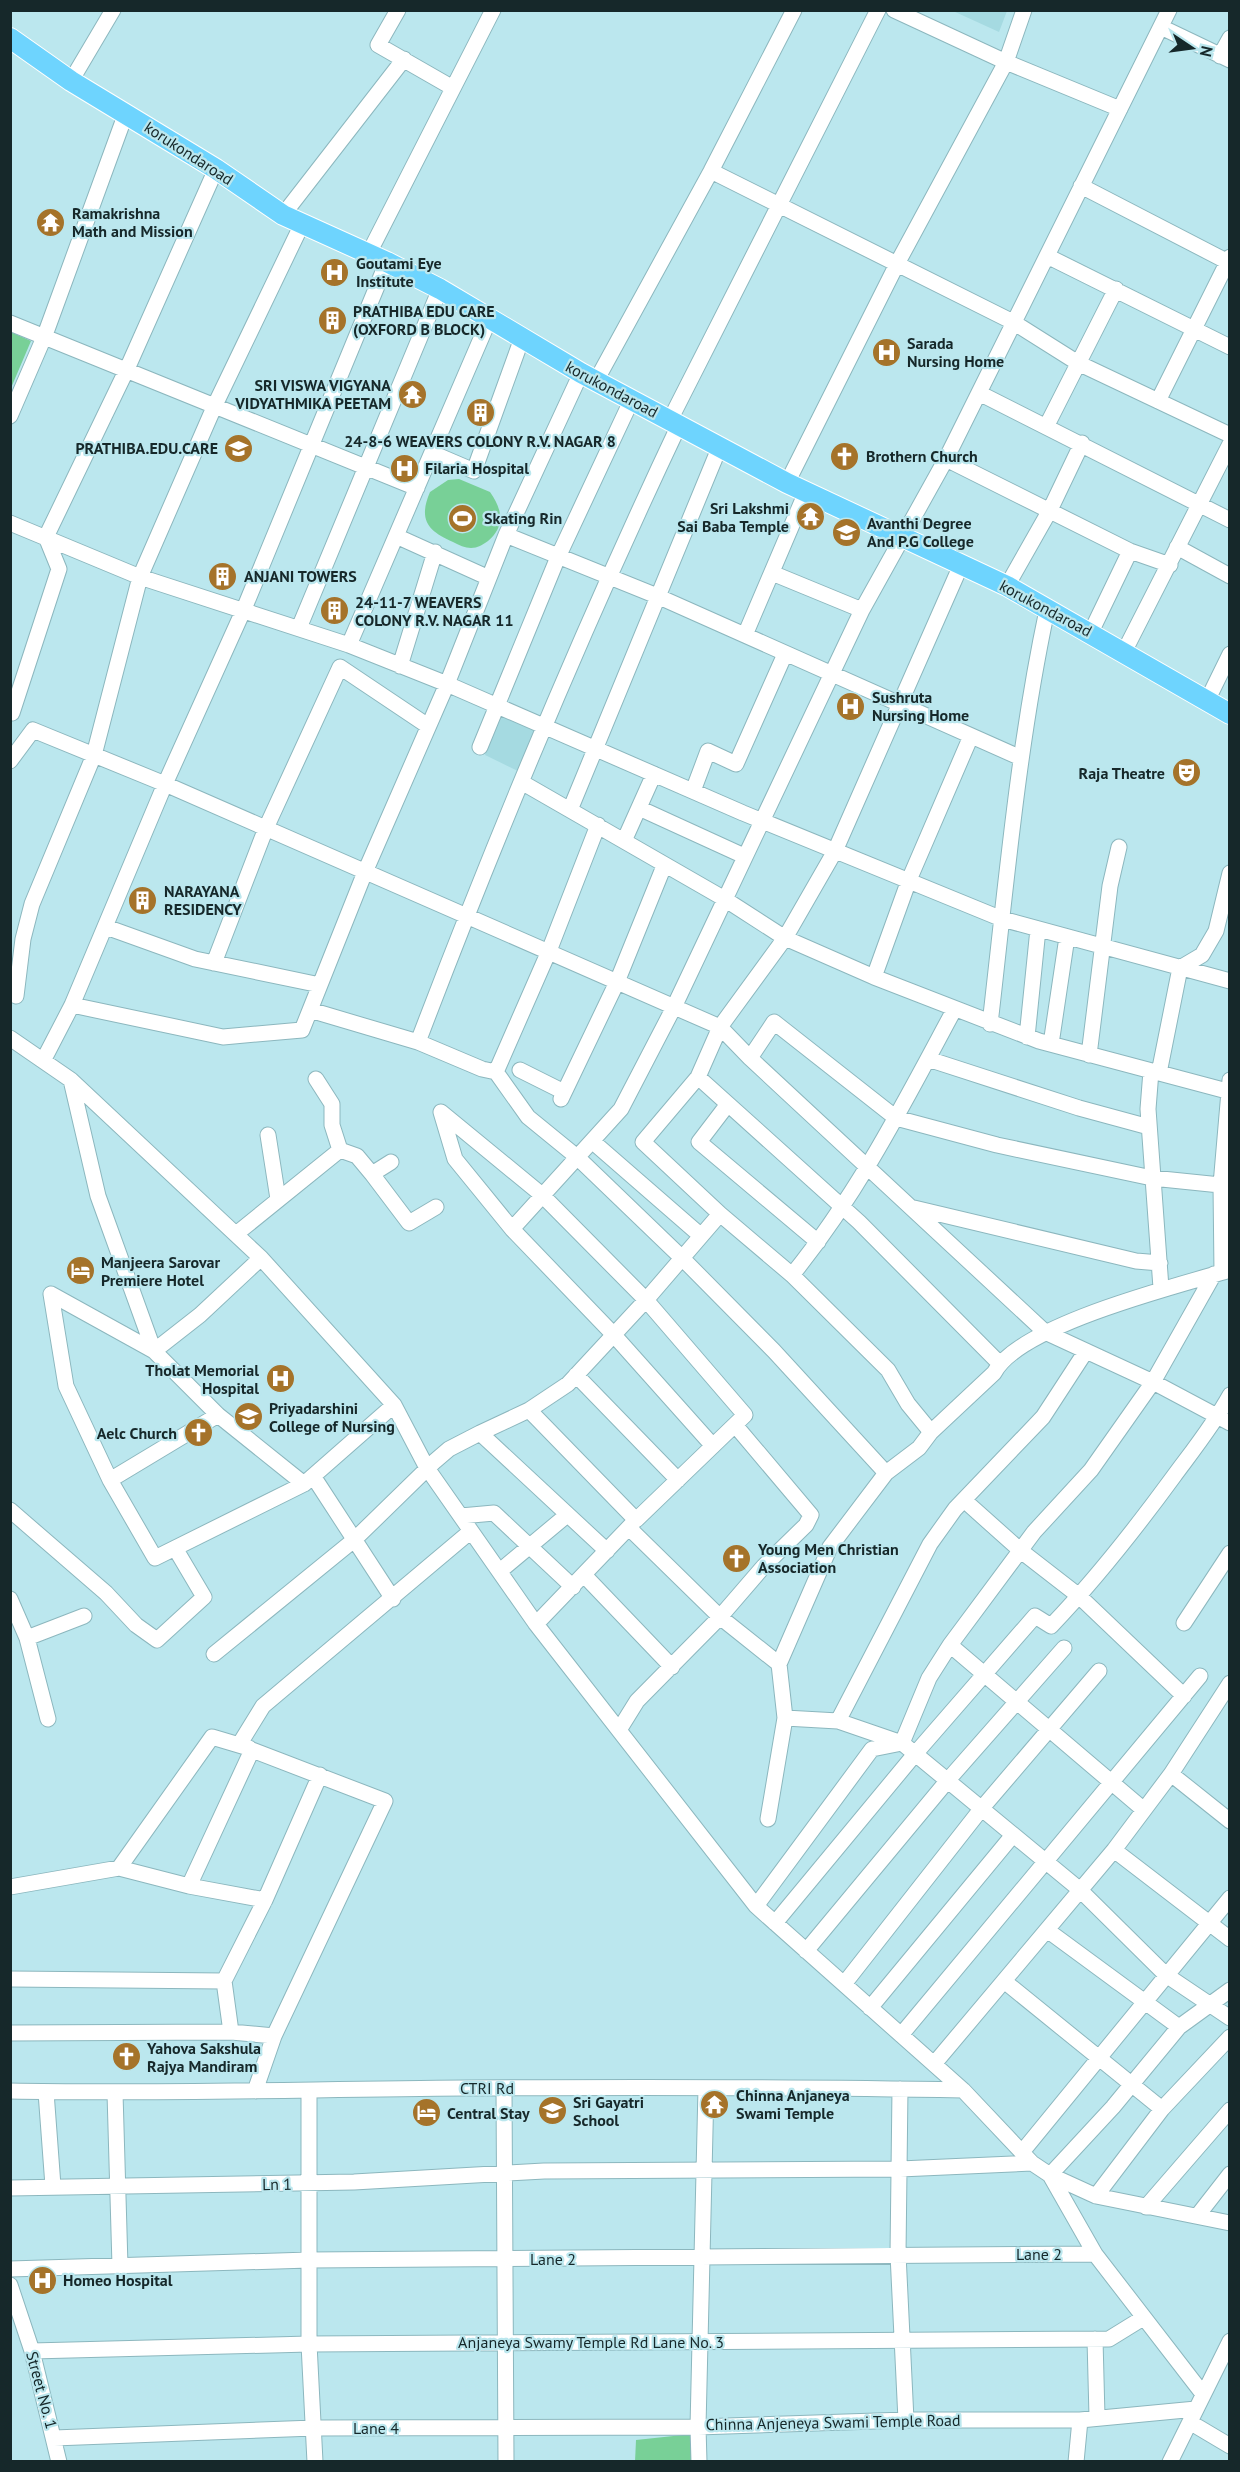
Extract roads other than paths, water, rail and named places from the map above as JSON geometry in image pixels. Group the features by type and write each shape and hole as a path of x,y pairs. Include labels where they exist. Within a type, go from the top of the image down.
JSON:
{"main road":[{"name":"korukondaroad","path":"12,42 71,81 216,169 283,215 369,253 440,289 589,377 787,483 1007,586 1047,610 1091,632 1230,714"}],"street":[{"path":"71,81 113,10"},
{"path":"369,253 493,10"},
{"path":"72,1005 223,1037 302,1030 365,872 447,684 506,535 589,377 711,171 794,10"},
{"path":"418,1042 466,916 607,576 674,423 878,10"},
{"path":"894,10 1006,62 1120,109"},
{"path":"787,483 898,262 1006,62 1024,10"},
{"path":"512,1229 621,1109 674,1007 723,898 862,610 946,459 1169,10"},
{"path":"397,11 378,45 453,88"},
{"path":"1161,27 1225,58 1230,38"},
{"path":"283,215 404,59"},
{"path":"10,416 45,335 126,113"},
{"path":"12,713 59,569 46,537 127,369 216,169"},
{"path":"711,171 898,262 1013,322 1078,363 1230,435"},
{"path":"1081,186 1229,261 1158,401"},
{"path":"16,996 22,939 32,904 94,755 140,577 215,405 302,224"},
{"path":"1047,256 1230,347"},
{"path":"44,1059 72,1005 165,784 243,609 387,262"},
{"path":"299,628 440,289"},
{"path":"1047,425 1116,289"},
{"path":"349,645 489,320"},
{"path":"10,323 45,335 417,488"},
{"path":"432,453 474,471 522,339"},
{"path":"979,393 1047,425 1230,520"},
{"path":"480,747 495,705 558,557 632,399"},
{"path":"1007,586 1050,510 1082,443"},
{"path":"1124,652 1200,503 1223,472 1230,444"},
{"path":"570,810 720,446"},
{"path":"946,459 1131,551 1170,565"},
{"path":"745,635 806,492"},
{"path":"10,523 140,577 349,645 447,684 761,820 1002,919 1230,981"},
{"path":"506,535 657,596 1021,758"},
{"path":"396,536 489,578"},
{"path":"1177,547 1230,576"},
{"path":"1091,632 1131,551"},
{"path":"400,666 435,552"},
{"path":"931,1432 908,1404 888,1370 792,1275 720,1214 643,1142 698,1077 720,1027 784,938 835,851 961,565"},
{"path":"772,573 862,610"},
{"path":"990,1024 1021,758 1032,680 1047,610"},
{"path":"693,791 708,751 736,764 785,654"},
{"path":"1207,701 1230,654"},
{"path":"213,963 266,828 340,667 428,726"},
{"path":"10,761 33,730 165,784 720,1027 750,1058 1045,1332 1153,1382 1224,1420"},
{"path":"874,977 909,880 971,736"},
{"path":"624,841 654,774"},
{"path":"523,783 723,898 784,938 874,977 1027,1037 1155,1072 1228,1085 1222,1272 1153,1382 1091,1470 1021,1550 950,1645 929,1678 902,1743"},
{"path":"639,808 744,856"},
{"path":"496,1072 549,951 598,825"},
{"path":"1089,1055 1110,885 1119,847"},
{"path":"520,1070 562,1096 617,982 664,866"},
{"path":"1161,1288 1149,1127 1155,1072 1180,968 1202,956 1216,931 1230,873"},
{"path":"106,927 213,963 320,985"},
{"path":"1027,1037 1038,929"},
{"path":"1051,1044 1067,937"},
{"path":"310,1010 418,1042 482,1069 496,1072 528,1117 577,1157 681,1257 774,1351 886,1473"},
{"path":"792,1275 818,1242 868,1167 954,1010"},
{"path":"750,1058 774,1022 896,1118 997,1145 1152,1178 1225,1186"},
{"path":"10,1038 44,1059 71,1080 236,1234 261,1258 394,1405 427,1468 536,1624 756,1906 963,2090 1027,2157 1050,2175 1096,2196 1230,2223"},
{"path":"928,1059 1079,1108 1149,1127"},
{"path":"698,1077 842,1206 999,1363"},
{"path":"316,1079 332,1104 332,1125 340,1150"},
{"path":"71,1080 98,1196 154,1351"},
{"path":"728,1104 699,1142 818,1242"},
{"path":"536,1624 632,1523 746,1415 646,1300 542,1195 441,1112 455,1159 512,1229 613,1334 713,1446"},
{"path":"267,1135 279,1199"},
{"path":"592,1141 700,1235"},
{"path":"236,1234 340,1150"},
{"path":"340,1150 357,1156 409,1223 436,1207"},
{"path":"372,1174 391,1162"},
{"path":"911,1207 1136,1261 1160,1263"},
{"path":"214,1654 354,1540 449,1449 529,1410 568,1384 646,1300 720,1214"},
{"path":"154,1351 200,1315 261,1258"},
{"path":"768,1820 785,1718 782,1710 779,1664 830,1547 886,1473 919,1448 931,1432 994,1373 999,1363 1045,1332 1161,1288 1222,1272"},
{"path":"393,1599 354,1540 308,1480 218,1415 154,1351 51,1294 66,1386 110,1480 155,1558 308,1480 394,1405"},
{"path":"838,1721 930,1544 964,1500 1043,1417 1086,1351"},
{"path":"576,1375 678,1480"},
{"path":"775,1923 915,1754 1035,1617 1051,1626 1079,1596 1224,1420 1230,1395"},
{"path":"529,1410 720,1617 779,1664"},
{"path":"110,1480 218,1415"},
{"path":"619,1730 637,1701 720,1617 765,1566 806,1525 811,1515 735,1425"},
{"path":"480,1433 607,1551"},
{"path":"964,1500 1021,1550 1079,1596 1184,1696"},
{"path":"10,1510 106,1593 136,1625 157,1640 204,1597 175,1548"},
{"path":"461,1516 494,1513 573,1587"},
{"path":"500,1571 567,1515"},
{"path":"189,1886 263,1706 393,1599 471,1531"},
{"path":"1184,1623 1230,1553"},
{"path":"584,1575 672,1667"},
{"path":"10,1599 27,1638 48,1719"},
{"path":"27,1638 84,1616"},
{"path":"950,1645 1018,1700 1144,1810"},
{"path":"806,1951 948,1780 1064,1648"},
{"path":"843,1984 982,1808 1099,1671"},
{"path":"901,2035 1200,1676"},
{"path":"934,2064 1114,1850 1171,1774 1230,1683"},
{"path":"785,1718 838,1721 902,1743 1079,1889 1166,1976 1230,2018"},
{"path":"119,1868 212,1737 245,1747 386,1801 274,2036 255,2091"},
{"path":"756,1906 872,1749 902,1743"},
{"path":"1171,1774 1230,1821"},
{"path":"231,2032 224,1981 265,1900 320,1775"},
{"path":"870,2008 1013,1835"},
{"path":"1114,1850 1230,1939"},
{"path":"10,1887 119,1868 189,1886 265,1900"},
{"path":"1027,2157 1098,2057 1230,1898"},
{"path":"1047,1930 1179,2027"},
{"path":"10,1979 224,1981"},
{"path":"1004,1981 1162,2109"},
{"path":"1050,2175 1179,2027 1230,1990"},
{"path":"10,2033 231,2032 274,2036"},
{"path":"1096,2196 1162,2109 1230,2037"},
{"path":"504,2088 506,2462"},
{"name":"CTRI Rd","path":"10,2091 115,2093 504,2088 963,2090"},
{"name":"Chinna Anjeneya Swami Temple Road","path":"706,2088 698,2427 906,2420 1080,2420 1200,2402"},
{"path":"900,2089 898,2254 906,2420"},
{"path":"309,2091 309,2344 315,2462"},
{"path":"46,2092 53,2186"},
{"path":"115,2093 120,2266"},
{"path":"1146,2206 1230,2110"},
{"name":"Ln 1","path":"10,2188 309,2184 544,2171 900,2169 1027,2157"},
{"path":"1198,2215 1230,2174"},
{"path":"1050,2175 1095,2254 1143,2318 1200,2402"},
{"name":"Lane 2","path":"10,2269 309,2260 1095,2254"},
{"name":"Street No. 1","path":"10,2285 32,2351 59,2462"},
{"name":"Anjaneya Swamy Temple Rd Lane No. 3","path":"32,2351 309,2344 700,2342 902,2338 1109,2339 1143,2318"},
{"path":"1095,2339 1097,2417"},
{"path":"1170,2462 1230,2341"},
{"path":"1181,2462 1230,2364"},
{"path":"1076,2462 1080,2420"},
{"path":"698,2427 699,2462"},
{"name":"Lane 4","path":"54,2438 314,2428 698,2427"},
{"path":"1198,2427 1230,2446"}],"place":[{"name":"Ramakrishna Math and Mission","path":"51,222"},
{"name":"Goutami Eye Institute","path":"335,272"},
{"name":"PRATHIBA EDU CARE (OXFORD B BLOCK)","path":"332,320"},
{"name":"Sarada Nursing Home","path":"886,352"},
{"name":"SRI VISWA VIGYANA VIDYATHMIKA PEETAM","path":"412,394"},
{"name":"24-8-6 WEAVERS COLONY R.V. NAGAR 8","path":"480,413"},
{"name":"PRATHIBA.EDU.CARE","path":"239,448"},
{"name":"Brothern Church","path":"845,456"},
{"name":"Filaria Hospital","path":"404,468"},
{"name":"Sri Lakshmi Sai Baba Temple","path":"810,517"},
{"name":"Skating Rin","path":"463,518"},
{"name":"Avanthi Degree And P.G College","path":"846,532"},
{"name":"ANJANI TOWERS","path":"223,576"},
{"name":"24-11-7 WEAVERS COLONY R.V. NAGAR 11","path":"334,611"},
{"name":"Sushruta Nursing Home","path":"851,706"},
{"name":"Raja Theatre","path":"1186,773"},
{"name":"NARAYANA RESIDENCY","path":"143,900"},
{"name":"Manjeera Sarovar Premiere Hotel","path":"80,1271"},
{"name":"Tholat Memorial Hospital","path":"280,1379"},
{"name":"Priyadarshini College of Nursing","path":"248,1417"},
{"name":"Aelc Church","path":"198,1433"},
{"name":"Young Men Christian Association","path":"737,1558"},
{"name":"Yahova Sakshula Rajya Mandiram","path":"126,2057"},
{"name":"Chinna Anjaneya Swami Temple","path":"715,2104"},
{"name":"Sri Gayatri School","path":"552,2111"},
{"name":"Central Stay","path":"426,2113"},
{"name":"Homeo Hospital","path":"42,2280"}]}
